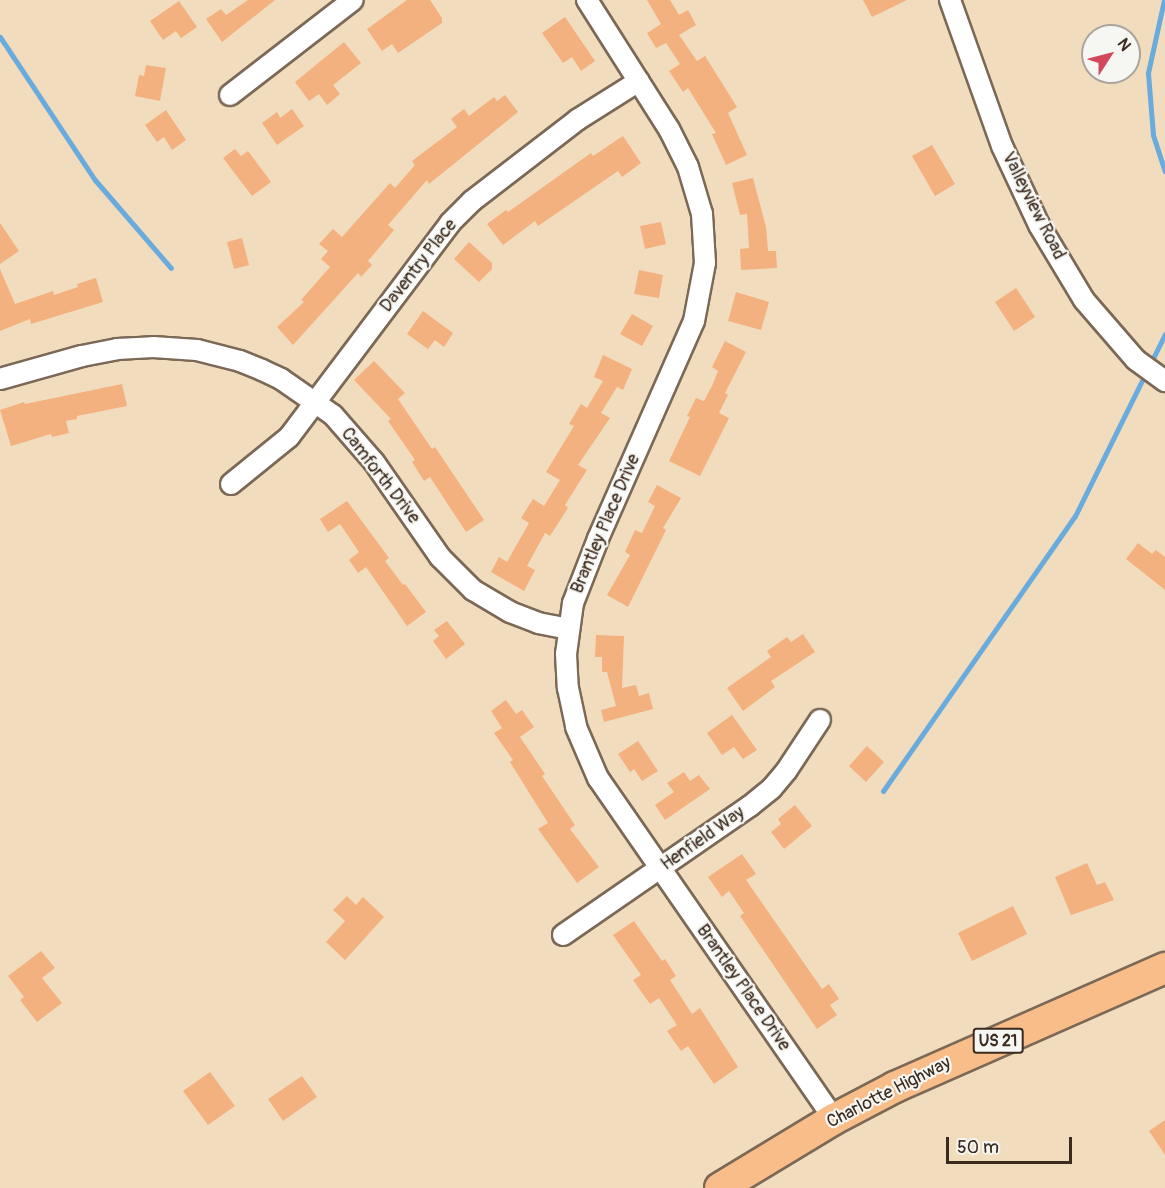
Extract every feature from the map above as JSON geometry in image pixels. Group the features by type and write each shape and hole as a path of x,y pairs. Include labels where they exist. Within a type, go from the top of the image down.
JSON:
{"main road":[{"name":"Charlotte Highway","path":"720,1188 834,1119 895,1087 1165,968"}],"street":[{"path":"230,94 353,0"},
{"name":"Brantley Place Drive","path":"587,0 669,129 688,167 702,214 705,263 701,292 684,346 579,584 568,629 567,688 576,727 598,778 834,1119"},
{"name":"Valleyview Road","path":"950,0 1002,146 1039,225 1084,300 1136,360 1165,381"},
{"name":"Daventry Place","path":"231,484 289,437 450,223 472,201 577,120 639,81"},
{"name":"Camforth Drive","path":"0,379 117,349 175,348 240,361 281,379 333,415 374,462 440,557 473,590 510,612 538,623 568,629"},
{"name":"Henfield Way","path":"563,935 772,788 820,720"}],"building":[{"path":"248,0 275,0 222,42 206,19 221,9 226,15"},
{"path":"407,0 430,0 442,18 442,23 398,53 392,44 382,51 367,29"},
{"path":"647,0 670,0 679,15 688,10 696,25 679,35 697,61 705,56 737,107 728,113 747,155 726,165 712,134 716,133 688,88 683,92 669,71 680,64 666,43 656,48 647,33 661,24"},
{"path":"863,0 907,0 872,17"},
{"path":"179,1 197,27 181,38 176,31 163,40 150,21"},
{"path":"565,17 595,61 581,71 572,57 563,63 542,33"},
{"path":"344,42 361,63 333,85 340,94 327,105 319,94 309,101 295,82"},
{"path":"146,65 166,68 160,101 135,96 139,75 144,76"},
{"path":"505,95 518,112 429,184 427,180 388,225 394,230 368,261 372,265 361,277 358,273 293,345 277,327 304,302 301,300 330,267 321,259 328,251 319,244 333,229 342,237 390,183 395,188 415,165 412,161 457,127 451,119 464,109 469,116 494,97 497,101"},
{"path":"292,109 304,126 277,145 262,123 277,112 280,118"},
{"path":"166,110 186,140 172,150 164,137 157,142 145,125"},
{"path":"623,136 641,163 622,177 618,171 538,226 535,221 503,245 487,224 506,210 508,212 591,153 593,156"},
{"path":"932,145 955,184 935,196 912,156"},
{"path":"235,149 241,156 248,151 271,182 252,196 223,158"},
{"path":"753,178 766,227 768,251 776,251 777,268 741,270 740,249 749,248 747,214 740,215 732,183"},
{"path":"661,222 666,244 645,249 640,226"},
{"path":"0,223 19,251 0,264"},
{"path":"242,238 249,265 234,269 227,242"},
{"path":"469,242 492,263 492,269 479,282 454,259"},
{"path":"0,269 15,304 53,291 54,295 96,278 103,302 31,324 30,319 0,331"},
{"path":"639,270 663,275 659,298 634,294"},
{"path":"1016,288 1035,317 1014,331 995,302"},
{"path":"736,292 769,302 761,330 728,321"},
{"path":"423,311 453,333 444,347 435,340 428,349 407,334"},
{"path":"632,314 653,326 642,346 620,334"},
{"path":"725,341 746,352 725,393 728,395 719,413 729,418 700,476 669,461 690,417 687,416 696,398 704,401 712,386 718,371 712,367"},
{"path":"603,355 632,369 623,390 617,387 601,413 610,418 578,465 587,470 565,505 568,508 550,536 545,533 527,566 535,570 524,591 491,572 499,557 507,562 529,523 521,518 533,499 544,506 560,480 546,472 574,426 569,424 581,404 587,408 603,381 594,377"},
{"path":"374,361 405,393 398,399 432,449 435,447 484,520 466,532 430,477 424,481 412,462 415,460 388,421 391,419 354,380"},
{"path":"122,384 127,406 77,416 77,419 66,421 69,433 52,437 51,434 11,446 0,410 24,402 25,404"},
{"path":"657,485 681,498 663,528 666,530 628,607 607,595 630,555 625,552 635,530 642,533 655,506 648,502"},
{"path":"347,501 389,558 385,561 426,612 407,626 366,567 358,573 349,560 359,552 340,524 328,532 320,519"},
{"path":"1138,543 1152,554 1156,550 1165,557 1165,590 1126,559"},
{"path":"447,621 465,644 446,659 433,641 439,636 434,630"},
{"path":"803,634 815,652 771,681 775,687 743,711 727,688 771,657 767,651 787,637 791,642"},
{"path":"596,635 624,636 622,688 636,685 639,696 649,693 653,709 604,722 601,710 616,706 607,672 602,672 602,657 595,657"},
{"path":"506,700 516,714 522,710 534,727 520,737 545,774 542,776 575,825 570,829 599,867 577,883 538,829 548,823 510,762 513,760 494,733 502,728 491,711"},
{"path":"732,715 757,750 743,759 734,747 722,755 707,733"},
{"path":"638,741 658,771 642,781 634,769 630,772 618,754"},
{"path":"867,746 884,762 866,782 849,766"},
{"path":"684,772 690,781 699,775 710,789 665,820 655,805 674,792 667,783"},
{"path":"795,805 812,826 784,849 771,832 781,824 778,819"},
{"path":"742,854 756,874 746,880 822,989 829,984 839,999 830,1005 837,1015 817,1029 740,916 744,913 729,891 722,897 708,877"},
{"path":"1087,863 1097,885 1105,882 1114,900 1071,915 1055,877"},
{"path":"347,896 356,905 363,897 384,917 345,960 326,942 345,921 333,910"},
{"path":"1013,906 1027,934 972,961 958,933"},
{"path":"634,921 662,961 665,959 676,976 670,980 692,1014 700,1008 738,1067 714,1084 688,1046 681,1051 667,1031 677,1025 659,998 650,1004 633,980 641,975 613,935"},
{"path":"41,951 55,968 42,978 62,1003 37,1022 20,1000 24,997 8,976"},
{"path":"210,1072 235,1106 208,1125 183,1091"},
{"path":"302,1076 317,1097 283,1121 268,1099"},
{"path":"1165,1120 1165,1155 1149,1131"}],"waterway":[{"path":"1164,0 1148,73 1153,135 1165,171"},
{"path":"0,37 95,180 171,268"},
{"path":"883,791 1075,516 1165,334"}]}
